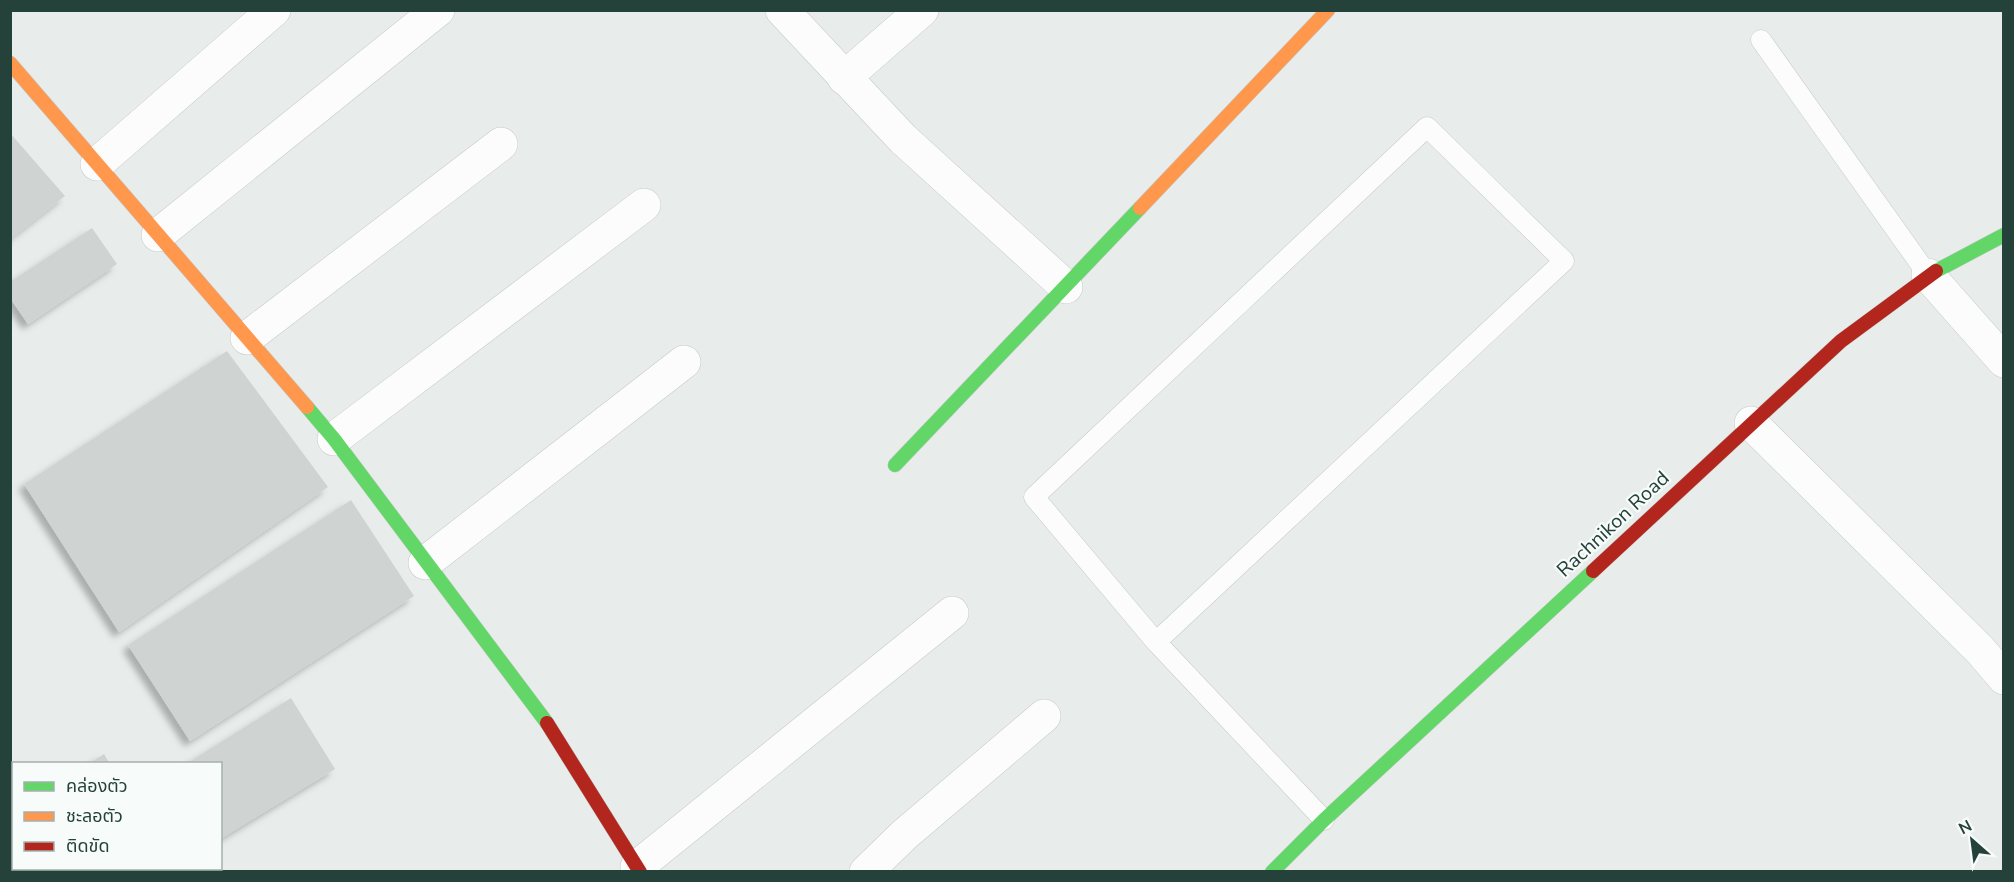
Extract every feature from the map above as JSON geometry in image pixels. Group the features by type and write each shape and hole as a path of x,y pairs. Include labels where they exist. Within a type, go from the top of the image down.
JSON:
{"street":[{"path":"97,164 274,10"},
{"path":"158,235 438,10"},
{"path":"782,10 843,78 903,139 1066,287"},
{"path":"843,78 922,10"},
{"path":"895,465 1328,10"},
{"path":"10,63 334,439 557,736 638,869 952,613"},
{"path":"247,338 501,144"},
{"path":"334,439 644,205"},
{"name":"Rachnikon Road","path":"1282,868 1324,820 1841,341 1928,275 2004,235"},
{"path":"1928,275 2004,361"},
{"path":"425,563 684,362"},
{"path":"1751,423 1980,650 2004,678"},
{"path":"866,872 904,835 1044,716"}],"lane":[{"path":"1761,40 1928,275"},
{"path":"1156,642 1564,261 1427,127 1034,497 1156,642 1324,820"}],"building":[{"path":"10,133 65,196 10,239"},
{"path":"92,228 117,264 28,324 10,298 10,282"},
{"path":"227,351 328,487 119,632 24,484"},
{"path":"351,500 414,596 190,741 128,645"},
{"path":"291,698 335,769 222,838 222,762 189,762"},
{"path":"104,754 109,762 91,762"},
{"path":"12,810 12,870 74,870 71,872 10,872 10,811"}],"traffic: fast":[{"path":"895,465 1140,208"},
{"path":"1936,271 2004,235"},
{"path":"307,407 334,439 547,723"},
{"path":"1272,872 1324,820 1593,571"}],"traffic: slow":[{"path":"1140,208 1328,10"},
{"path":"10,63 307,407"}],"traffic: jam":[{"path":"1593,571 1841,341 1936,271"},
{"path":"547,723 640,872"}]}
